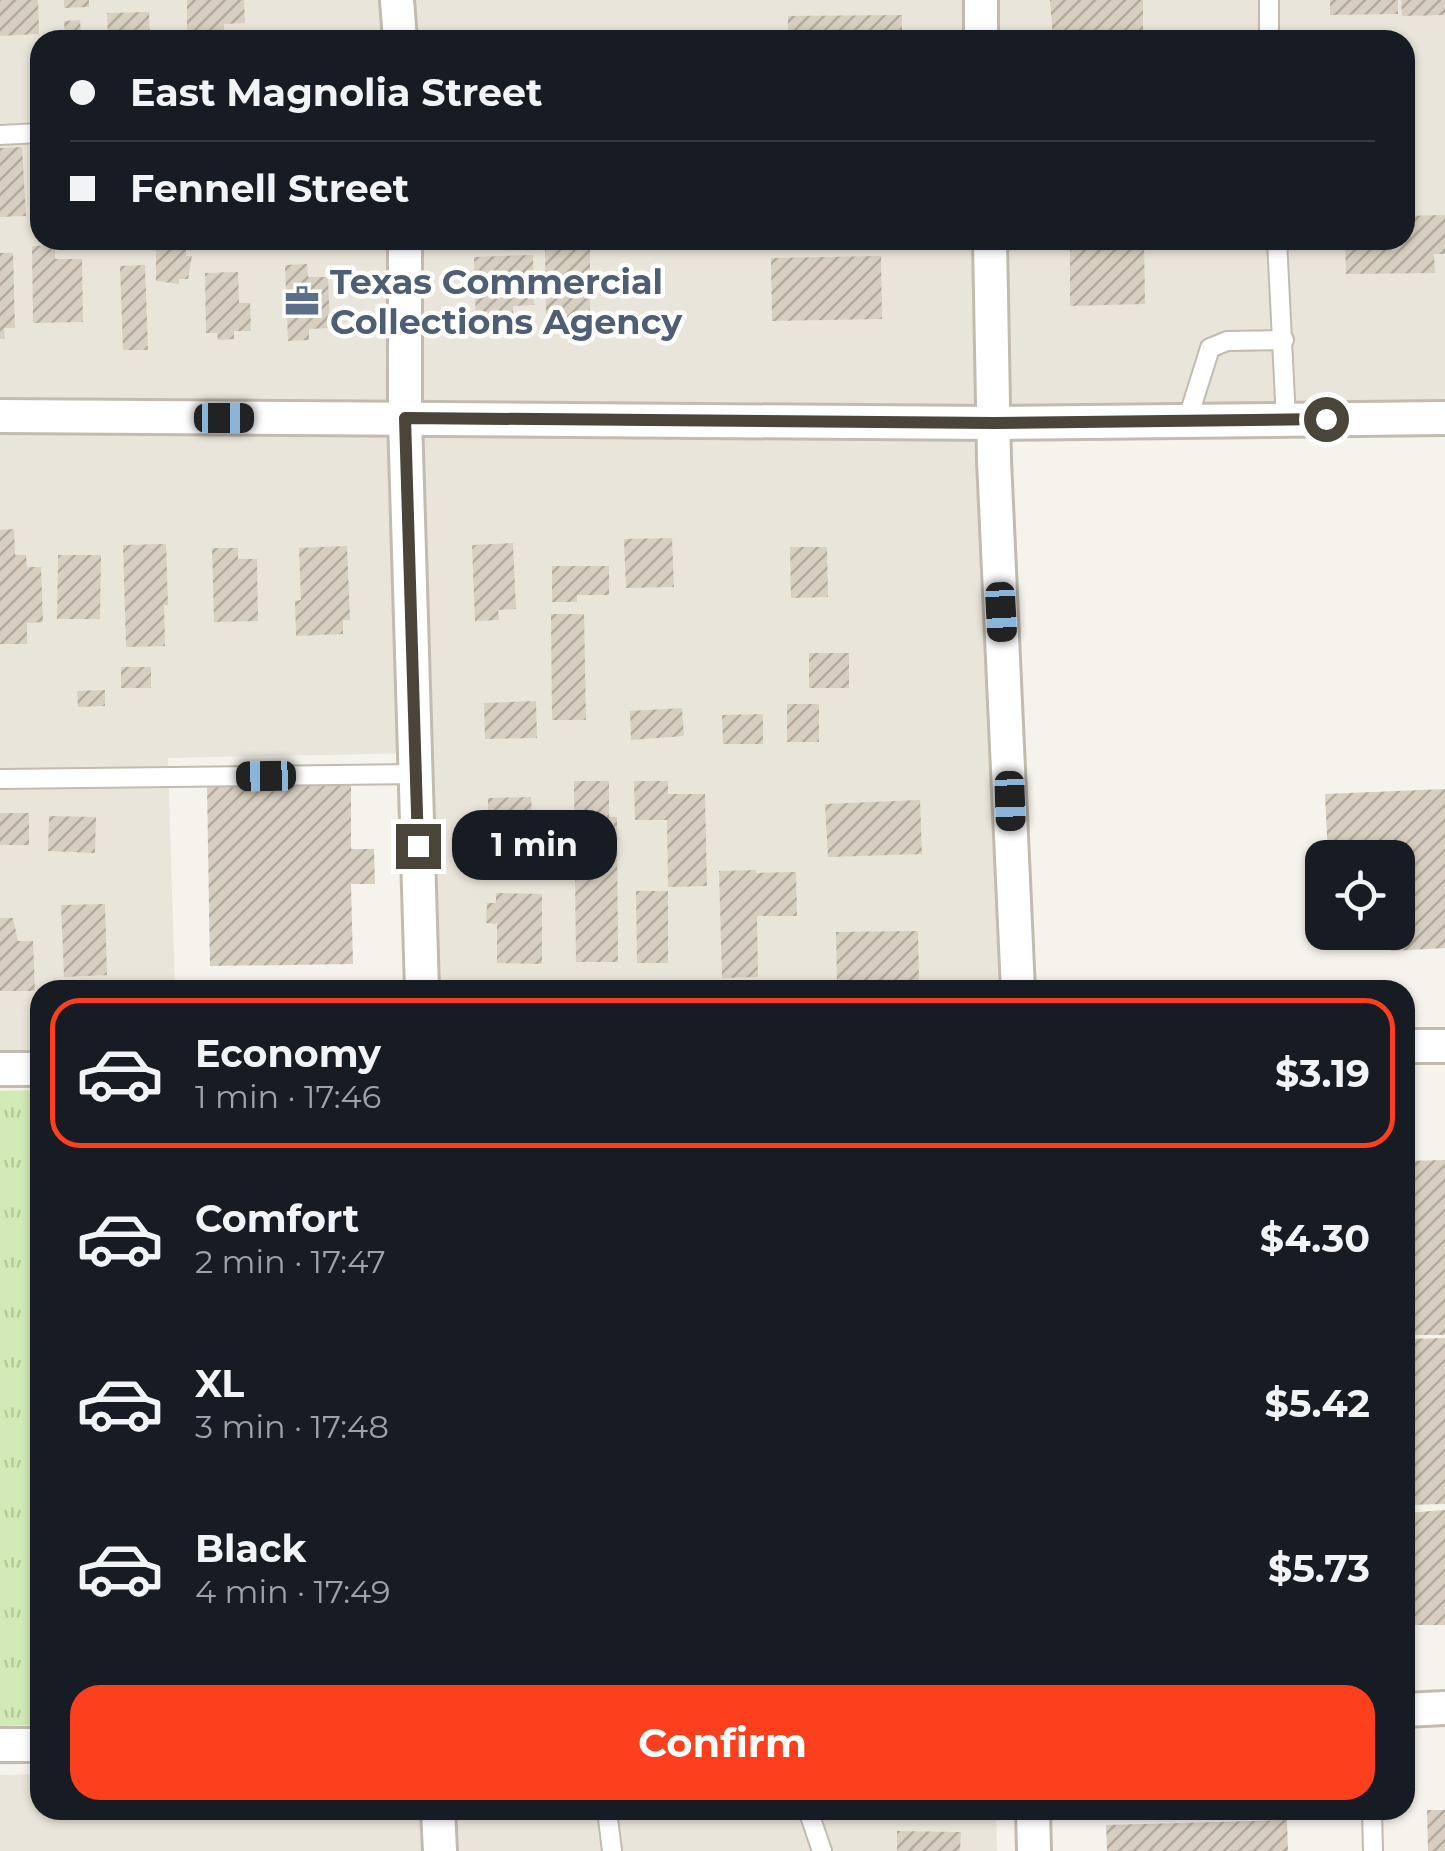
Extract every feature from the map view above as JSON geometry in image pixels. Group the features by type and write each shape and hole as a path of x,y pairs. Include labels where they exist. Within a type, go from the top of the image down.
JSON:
{"street":[{"path":"397,0 399,30"},
{"path":"981,0 981,30"},
{"path":"405,250 405,418 422,980"},
{"path":"990,250 1018,980"},
{"path":"0,416 994,423 1445,418"},
{"path":"1415,1046 1445,1046"},
{"path":"0,1069 30,1069"},
{"path":"1415,1710 1445,1708"},
{"path":"0,1746 30,1745"},
{"path":"438,1820 440,1851"},
{"path":"1033,1820 1034,1851"}],"lane":[{"path":"1269,0 1269,30"},
{"path":"0,135 30,133"},
{"path":"1277,250 1286,420"},
{"path":"1187,420 1210,348 1227,341 1284,340"},
{"path":"0,779 417,774"},
{"path":"608,1820 612,1851"},
{"path":"811,1820 822,1851"},
{"path":"1372,1820 1373,1851"}],"shaded area":[{"path":"0,0 1445,0 1445,404 976,410 999,980 437,980 431,753 168,758 175,980 30,980 30,1057 0,1058"},
{"path":"30,1774 30,1820 996,1820 997,1851 0,1851 0,1775"}],"green space":[{"path":"30,1090 30,1725 0,1726 0,1091"}],"building":[{"path":"0,0 38,0 39,30 30,30 30,34 0,36"},
{"path":"64,0 89,0 89,7 64,8"},
{"path":"187,0 244,0 245,23 224,24 224,30 187,30"},
{"path":"1050,0 1143,0 1143,30 1052,30"},
{"path":"1330,0 1398,0 1398,14 1330,15"},
{"path":"1401,0 1445,0 1445,15 1402,16"},
{"path":"149,12 150,30 108,30 107,13"},
{"path":"902,15 902,30 788,30 788,16"},
{"path":"80,20 81,30 65,30 64,21"},
{"path":"22,147 26,216 0,217 0,148"},
{"path":"1445,215 1445,254 1434,254 1435,273 1346,274 1345,250 1415,250 1415,216"},
{"path":"32,250 55,250 55,259 82,259 83,322 33,323"},
{"path":"156,250 186,250 186,256 192,256 188,279 179,279 179,284 156,281"},
{"path":"545,250 590,250 590,317 546,318"},
{"path":"1070,250 1144,250 1145,304 1070,306"},
{"path":"0,253 13,253 15,328 4,328 5,339 0,339"},
{"path":"533,255 534,305 513,306 513,313 499,313 499,322 476,323 474,257"},
{"path":"881,256 882,319 772,321 771,258"},
{"path":"307,264 308,277 328,277 330,328 309,329 309,340 288,341 285,265"},
{"path":"145,265 148,350 123,350 120,266"},
{"path":"238,272 239,303 250,303 251,331 234,331 234,339 218,340 217,333 206,333 205,273"},
{"path":"14,529 15,555 26,555 27,567 41,567 43,622 27,623 27,644 0,644 0,530"},
{"path":"672,538 674,587 626,588 624,539"},
{"path":"513,543 516,609 498,610 499,620 475,621 472,545"},
{"path":"166,544 165,646 126,647 123,545"},
{"path":"347,546 350,620 343,620 343,634 296,636 295,601 301,600 299,548"},
{"path":"790,547 827,547 828,597 791,598"},
{"path":"212,548 238,548 238,559 257,559 258,621 214,622"},
{"path":"58,555 101,555 100,619 57,619"},
{"path":"552,566 609,566 609,595 577,595 577,602 552,602"},
{"path":"551,614 584,614 586,720 552,720"},
{"path":"809,653 849,653 849,688 809,688"},
{"path":"121,667 151,667 151,688 121,688"},
{"path":"105,690 105,706 78,707 77,691"},
{"path":"536,701 537,738 485,739 484,703"},
{"path":"787,704 819,704 819,742 787,742"},
{"path":"682,708 684,736 631,740 630,711"},
{"path":"763,714 763,744 723,744 722,715"},
{"path":"574,781 609,781 609,817 617,817 618,962 576,962"},
{"path":"634,781 668,781 668,794 705,794 707,886 668,887 667,820 635,820"},
{"path":"351,784 351,849 374,849 375,884 351,884 353,964 210,966 207,787"},
{"path":"1445,789 1445,948 1415,950 1415,840 1327,840 1325,794"},
{"path":"531,797 528,842 489,842 482,813 488,813 488,798"},
{"path":"920,800 922,854 828,857 825,804"},
{"path":"0,813 29,813 29,845 0,845"},
{"path":"49,816 96,817 95,853 48,851"},
{"path":"719,871 796,872 797,916 757,916 758,977 722,978"},
{"path":"636,891 668,891 668,963 637,963"},
{"path":"496,893 542,894 542,964 497,963 497,924 486,923 487,903 496,903"},
{"path":"105,904 107,975 64,977 61,905"},
{"path":"0,918 13,918 18,941 33,941 35,980 30,980 30,991 0,991"},
{"path":"918,931 919,980 837,980 836,932"},
{"path":"1445,1160 1445,1335 1415,1335 1415,1161"},
{"path":"1445,1338 1445,1504 1415,1505 1415,1339"},
{"path":"1445,1510 1445,1625 1415,1625 1415,1512"},
{"path":"1427,1810 1445,1810 1445,1851 1428,1851"},
{"path":"1287,1820 1288,1851 1107,1851 1106,1825"},
{"path":"897,1831 961,1832 960,1851 897,1851"}],"place":[{"name":"Texas Commercial Collections Agency","path":"302,301"}],"route":[{"path":"418,846 405,418 994,423 1326,419"}]}
